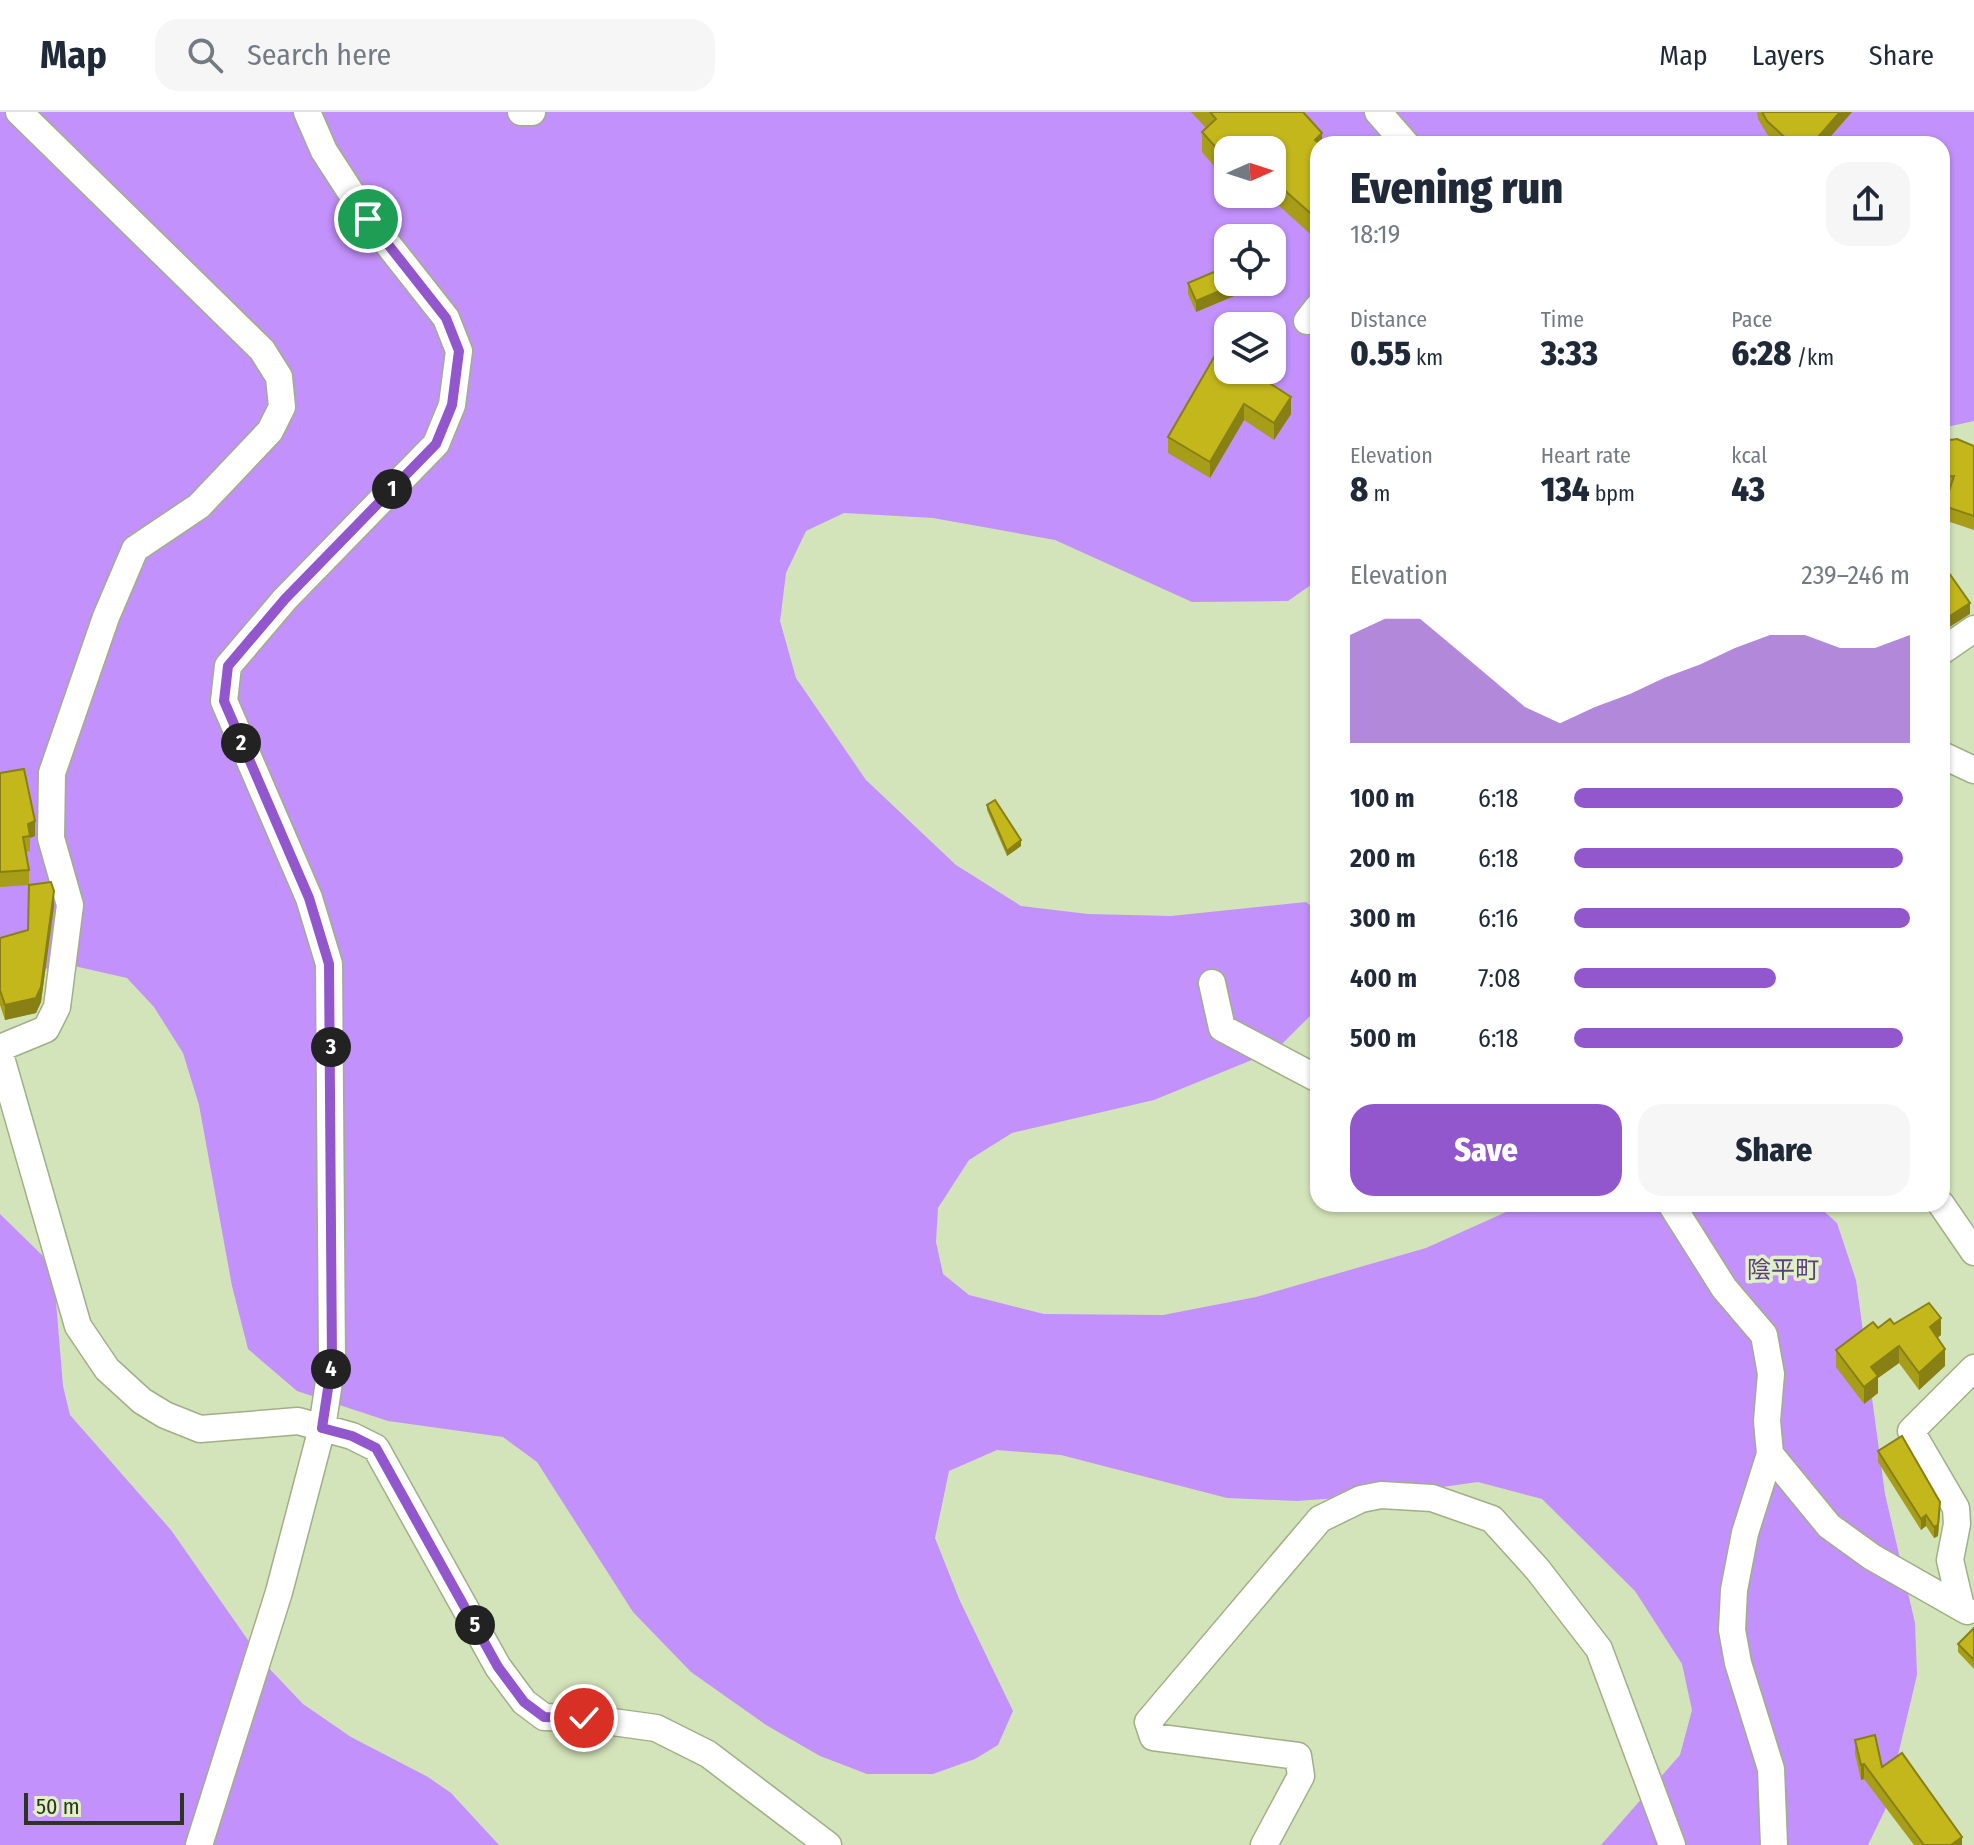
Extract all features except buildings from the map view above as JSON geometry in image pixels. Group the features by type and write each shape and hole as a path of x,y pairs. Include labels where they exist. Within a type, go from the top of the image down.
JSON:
{"street":[{"path":"19,112 262,350 279,377 282,407 270,431 199,506 135,549 111,603 52,773 51,838 70,905 57,1007 46,1029 0,1051 78,1326 107,1369 142,1401 165,1415 200,1429 298,1421 352,1436 376,1448 498,1667 524,1702 544,1717 584,1718 656,1728 708,1754 828,1845"},
{"path":"199,1845 279,1592 322,1428 332,1362 329,964 309,898 224,701 228,666 285,599 436,444 452,405 459,351 446,318 368,219 324,151 307,112"},
{"path":"521,112 532,112"},
{"path":"1378,112 1399,136"},
{"path":"1950,646 1974,629"},
{"path":"1950,759 1974,770"},
{"path":"1212,983 1222,1028 1310,1075"},
{"path":"1676,1212 1724,1288 1764,1335 1771,1374 1767,1421 1770,1454 1745,1533 1734,1590 1732,1630 1738,1663 1771,1769 1774,1845"},
{"path":"1946,1212 1974,1252"},
{"path":"1968,1611 1950,1560 1957,1524 1956,1508 1911,1431 1974,1368"},
{"path":"1770,1454 1829,1526 1872,1557 1968,1611"},
{"path":"1264,1845 1301,1776 1298,1756 1153,1737 1148,1722 1320,1519 1361,1499 1381,1495 1432,1498 1492,1519 1538,1570 1599,1649 1672,1845"}],"shaded area":[{"path":"0,112 1974,112 1974,421 1950,426 1950,136 1310,136 1310,586 1288,601 1192,602 1055,540 933,518 844,513 806,531 786,573 780,621 796,678 866,780 956,865 1021,906 1088,914 1171,916 1306,902 1310,905 1310,1016 1276,1050 1154,1100 1012,1133 969,1160 938,1208 936,1242 943,1274 969,1295 1044,1314 1163,1315 1256,1297 1426,1248 1506,1212 1825,1212 1837,1223 1856,1280 1885,1494 1915,1623 1917,1675 1885,1810 1868,1845 1601,1845 1680,1755 1692,1710 1682,1664 1635,1591 1542,1499 1478,1482 1393,1494 1297,1501 1227,1498 1061,1455 997,1450 949,1471 935,1538 960,1601 1013,1711 998,1745 975,1759 933,1774 867,1774 820,1756 766,1725 691,1672 633,1612 537,1462 503,1437 388,1421 297,1391 248,1349 232,1286 199,1105 183,1053 154,1007 127,978 74,966 0,973"},
{"path":"0,1214 42,1255 54,1278 63,1386 70,1415 171,1530 264,1663 303,1704 351,1737 428,1777 451,1793 499,1845 0,1845"}],"district":[{"name":"陰平町","path":"1783,1270"}],"route":[{"path":"368,219 446,318 459,351 452,405 436,444 285,599 228,666 224,701 309,898 329,964 333,1106 332,1362 322,1428 352,1436 376,1448 498,1667 524,1702 544,1717 584,1718"}]}
